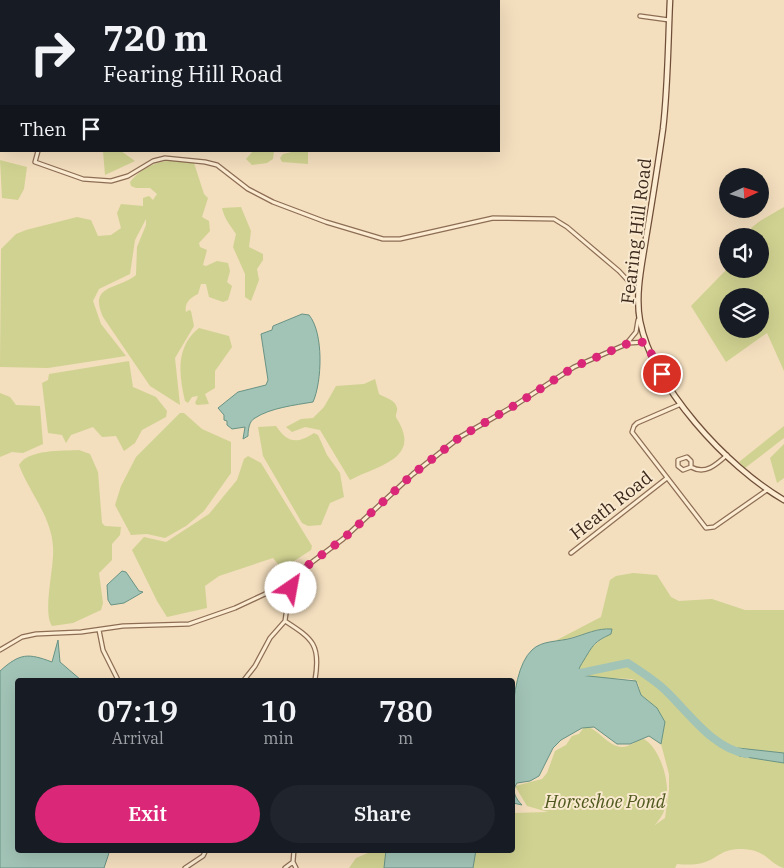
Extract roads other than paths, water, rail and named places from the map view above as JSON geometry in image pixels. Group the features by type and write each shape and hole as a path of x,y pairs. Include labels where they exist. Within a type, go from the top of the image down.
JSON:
{"main road":[{"name":"Fearing Hill Road","path":"670,0 663,128 639,289 639,314 645,342 662,374 700,429 767,490 784,500"}],"street":[{"path":"640,16 669,20"},
{"path":"38,152 35,162 50,169 98,181 119,180 153,161 165,158 206,162 217,166 248,189 273,202 320,220 383,239 400,239 493,218 554,219 567,227 619,271 632,285 639,289"},
{"path":"626,344 637,329 639,314"},
{"path":"0,650 22,637 139,625 168,626 188,624 236,608 265,594 291,578 343,539 413,474 460,437 517,404 574,367 626,344 645,342"},
{"path":"681,404 637,423 632,428 634,434 708,529 767,490"},
{"path":"691,467 699,470 710,468 727,455"},
{"path":"687,457 691,461 691,467 686,470 680,470 678,460 687,457"},
{"name":"Heath Road","path":"572,553 668,478"},
{"path":"246,678 255,666 270,638 285,621 291,578"},
{"path":"285,621 306,634 315,645 318,660 316,678"},
{"path":"99,630 103,650 117,678"},
{"path":"186,868 204,853"},
{"path":"294,853 293,862 296,868"},
{"path":"285,868 293,862"}],"waterway":[{"path":"571,675 628,663 662,687 712,738 735,751 747,754"}],"park label":[{"name":"Horseshoe Pond","path":"605,801"}]}
